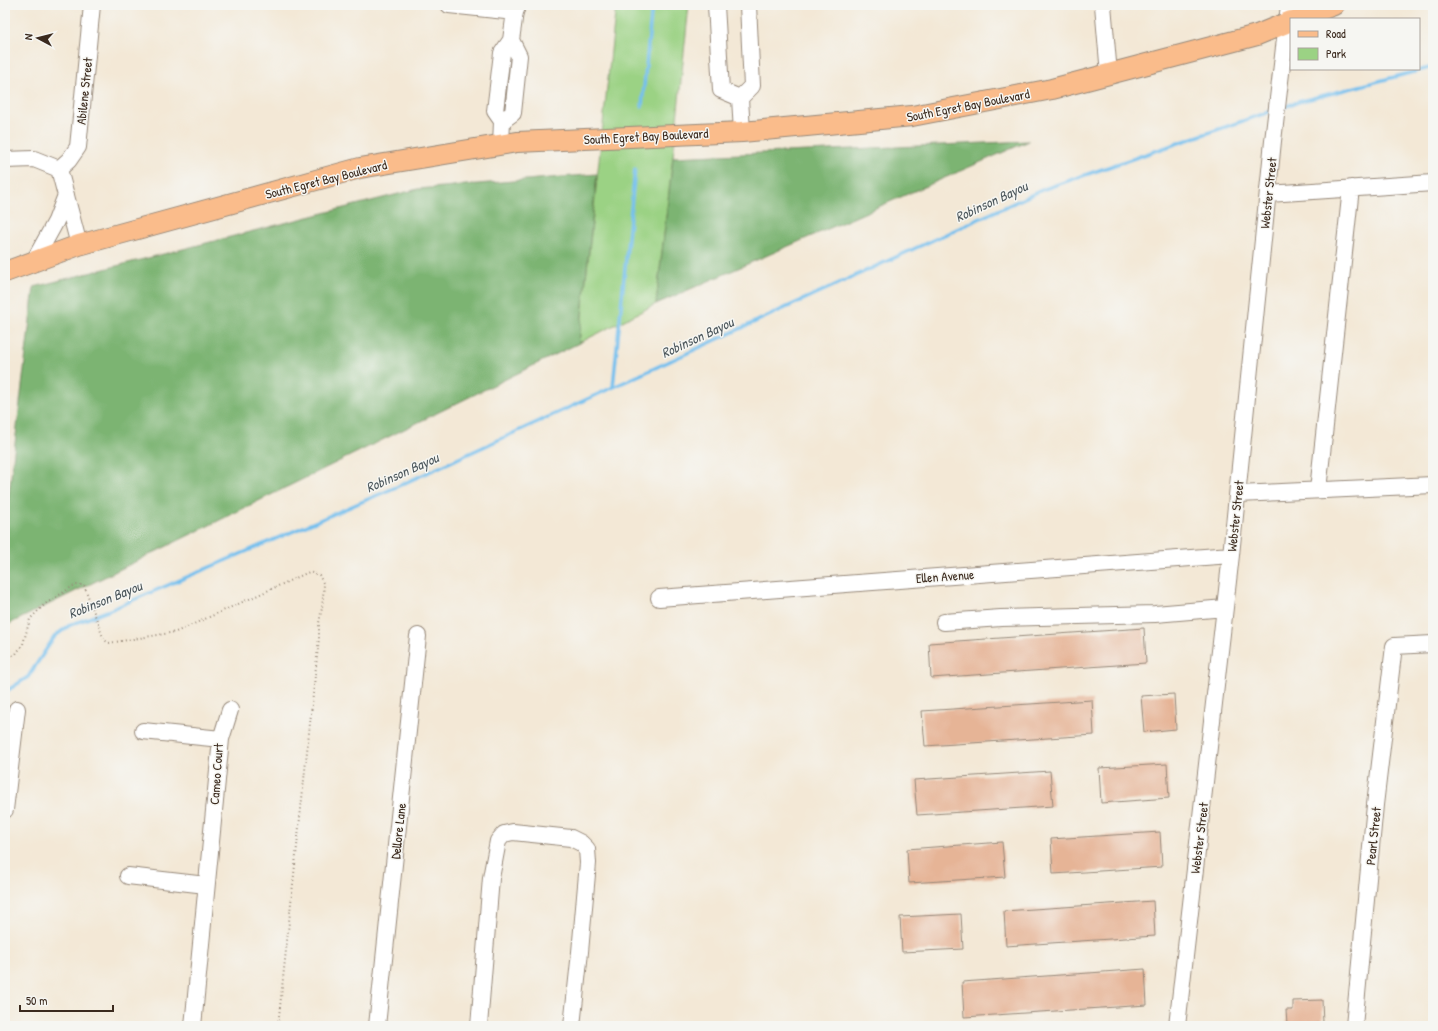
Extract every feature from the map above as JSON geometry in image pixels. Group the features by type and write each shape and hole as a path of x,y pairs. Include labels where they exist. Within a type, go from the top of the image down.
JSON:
{"main road":[{"name":"South Egret Bay Boulevard","path":"5,272 79,245 360,168 517,142 742,132 912,116 1052,89 1110,74 1257,35 1291,17 1334,5"}],"street":[{"name":"Abilene Street","path":"59,169 69,160 78,147 92,5"},
{"path":"449,5 516,9 511,40 502,53 495,111 502,121 501,145"},
{"path":"716,5 721,90 740,98"},
{"path":"742,132 740,98 752,86 748,5"},
{"path":"1103,5 1110,74"},
{"name":"Webster Street","path":"1177,1026 1238,494 1280,75 1290,22"},
{"path":"5,160 34,158 59,169 79,245"},
{"path":"1268,194 1363,186 1433,183"},
{"path":"1318,490 1351,188"},
{"path":"34,261 56,221 66,195"},
{"path":"1238,494 1433,485"},
{"name":"Ellen Avenue","path":"659,598 1231,555"},
{"path":"944,622 1001,618 1155,614 1225,608"},
{"name":"Dellore Lane","path":"377,1026 418,636"},
{"name":"Pearl Street","path":"1354,1026 1376,805 1394,646 1433,644"},
{"path":"5,810 17,709"},
{"path":"221,739 230,710"},
{"name":"Cameo Court","path":"143,731 221,739 193,1026"},
{"path":"479,1026 486,927 493,865 498,841 504,834 512,832 571,838 581,843 587,849 588,863 572,1026"},
{"path":"128,876 206,885"}],"path":[{"path":"5,658 16,654 23,644 30,619 45,604 75,585 84,585 104,640 109,643 176,632 309,572 320,575 324,585 322,608 319,623 319,638 278,1026"}],"green space":[{"path":"616,5 689,5 673,157 656,304 579,343"},
{"path":"1029,141 656,304 673,157"},
{"path":"597,174 579,343 5,626 5,526 34,287 418,189"}],"building":[{"path":"1144,628 1146,663 931,678 929,643"},
{"path":"1174,694 1176,729 1144,732 1141,696"},
{"path":"1092,700 1094,735 925,746 922,711"},
{"path":"1167,764 1169,798 1101,803 1099,768"},
{"path":"1050,771 1053,806 917,815 914,780"},
{"path":"1160,832 1162,867 1053,874 1051,839"},
{"path":"1002,842 1005,877 909,883 907,849"},
{"path":"1153,901 1155,936 1006,946 1004,911"},
{"path":"961,914 963,949 902,952 900,917"},
{"path":"1145,969 1147,1005 964,1017 962,982"},
{"path":"1322,1000 1323,1023 1287,1025 1286,1010 1293,1010 1293,1001"}],"waterway":[{"path":"642,106 652,5"},
{"name":"Robinson Bayou","path":"1281,108 1298,102 1433,67"},
{"name":"Robinson Bayou","path":"5,692 28,677 55,636 70,625 110,610 394,488 1044,189 1272,111"},
{"path":"613,387 635,169"}]}
